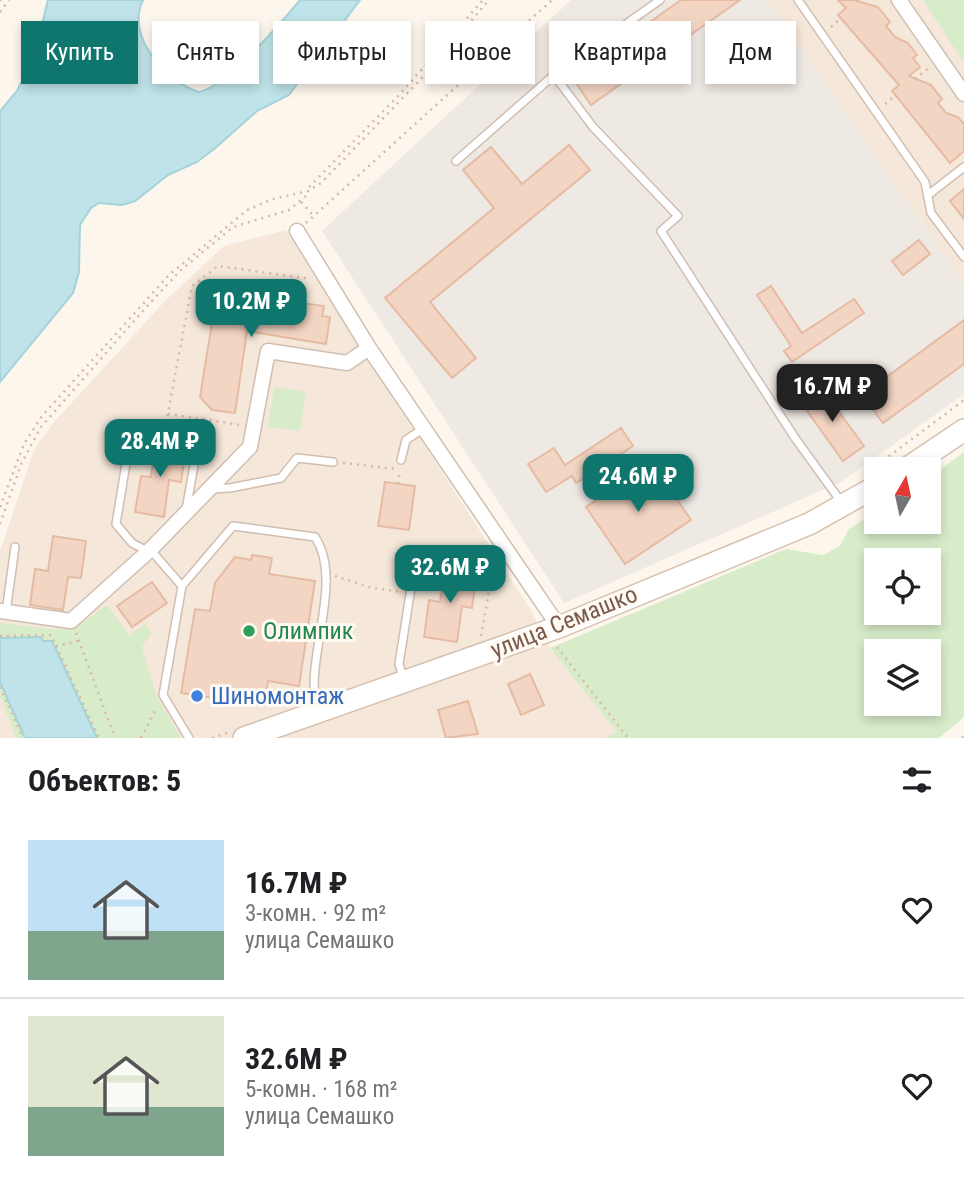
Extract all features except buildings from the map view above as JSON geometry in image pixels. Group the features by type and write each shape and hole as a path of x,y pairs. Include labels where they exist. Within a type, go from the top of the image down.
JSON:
{"main road":[{"path":"924,457 964,430"},
{"name":"улица Семашко","path":"241,733 317,712 555,633 809,524 844,505 864,487"}],"street":[{"path":"898,0 964,94"},
{"path":"297,231 369,348 506,549 555,633"},
{"path":"3,611 71,621 150,550 250,446 268,351 346,363 369,348"}],"lane":[{"path":"630,21 660,0"},
{"path":"798,0 925,183 931,213 964,257"},
{"path":"456,160 549,79"},
{"path":"561,84 593,127 678,216 661,231 795,438 844,505"},
{"path":"928,195 964,167"},
{"path":"182,586 150,550 132,542 119,529 116,518 131,429 138,425 188,433 195,450 185,513"},
{"path":"401,460 406,440 424,428"},
{"path":"209,489 230,488 281,478 298,458 333,462"},
{"path":"189,738 163,698 182,586 230,528 236,525 315,537 324,554 327,573 314,702 317,712"},
{"path":"3,611 15,547"},
{"path":"404,681 399,664 410,591"}],"path":[{"path":"0,12 9,0"},
{"path":"309,187 400,94 483,0"},
{"path":"0,508 24,444 42,416 168,276 247,210 273,199 308,191 321,183 419,81 489,0"},
{"path":"297,231 552,0"},
{"path":"822,34 841,18"},
{"path":"876,111 896,95"},
{"path":"0,524 28,449 46,419 164,288 233,227 284,212 306,196"},
{"path":"301,202 313,216"},
{"path":"165,429 191,286 218,266 328,281"},
{"path":"898,457 964,400"},
{"path":"168,414 255,427"},
{"path":"398,484 401,460"},
{"path":"333,462 400,470"},
{"path":"327,573 369,587 410,591 418,582 421,570 441,554 492,559 506,549"},
{"path":"480,643 492,559"},
{"path":"71,621 115,738"},
{"path":"555,633 625,736"},
{"path":"0,636 51,635 99,738"},
{"path":"56,646 79,641"},
{"path":"0,687 23,738"},
{"path":"141,738 163,698"},
{"path":"212,738 241,733"}],"shaded area":[{"path":"571,0 767,0 782,21 705,21 705,84 796,84 796,42 964,284 964,394 876,457 864,457 864,466 841,482 564,603 322,231 480,84 535,84 535,33"},
{"path":"767,0 964,0 964,284 796,42 796,21 782,21"},
{"path":"286,230 529,607 550,648 616,731 605,738 0,738 0,551 34,450 54,422 166,300 224,246"}],"green space":[{"path":"923,0 964,0 964,60 961,58"},
{"path":"274,387 306,392 300,431 268,427"},
{"path":"964,452 964,717 939,738 605,738 616,731 550,648 786,549 823,555 840,546 849,529 864,519 864,534 942,534 942,468"},
{"path":"107,605 129,635 145,624 152,632 142,647 157,698 181,738 16,738 0,696 0,623 52,629 76,627"}],"water":[{"path":"48,0 143,0 139,14 140,28 152,56 152,84 182,84 199,92 215,84 259,84 259,45 273,30 273,84 297,84 289,95 257,111 197,162 168,175 135,201 122,205 99,203 91,208 80,225 79,272 73,293 0,382 0,111 21,83 138,84 138,21 43,21"},
{"path":"300,0 360,0 344,21 281,21"},
{"path":"41,637 43,641 52,641 97,738 25,738 0,682 0,638"}],"place":[{"name":"Олимпик","path":"249,631"},
{"name":"Шиномонтаж","path":"197,696"}]}
